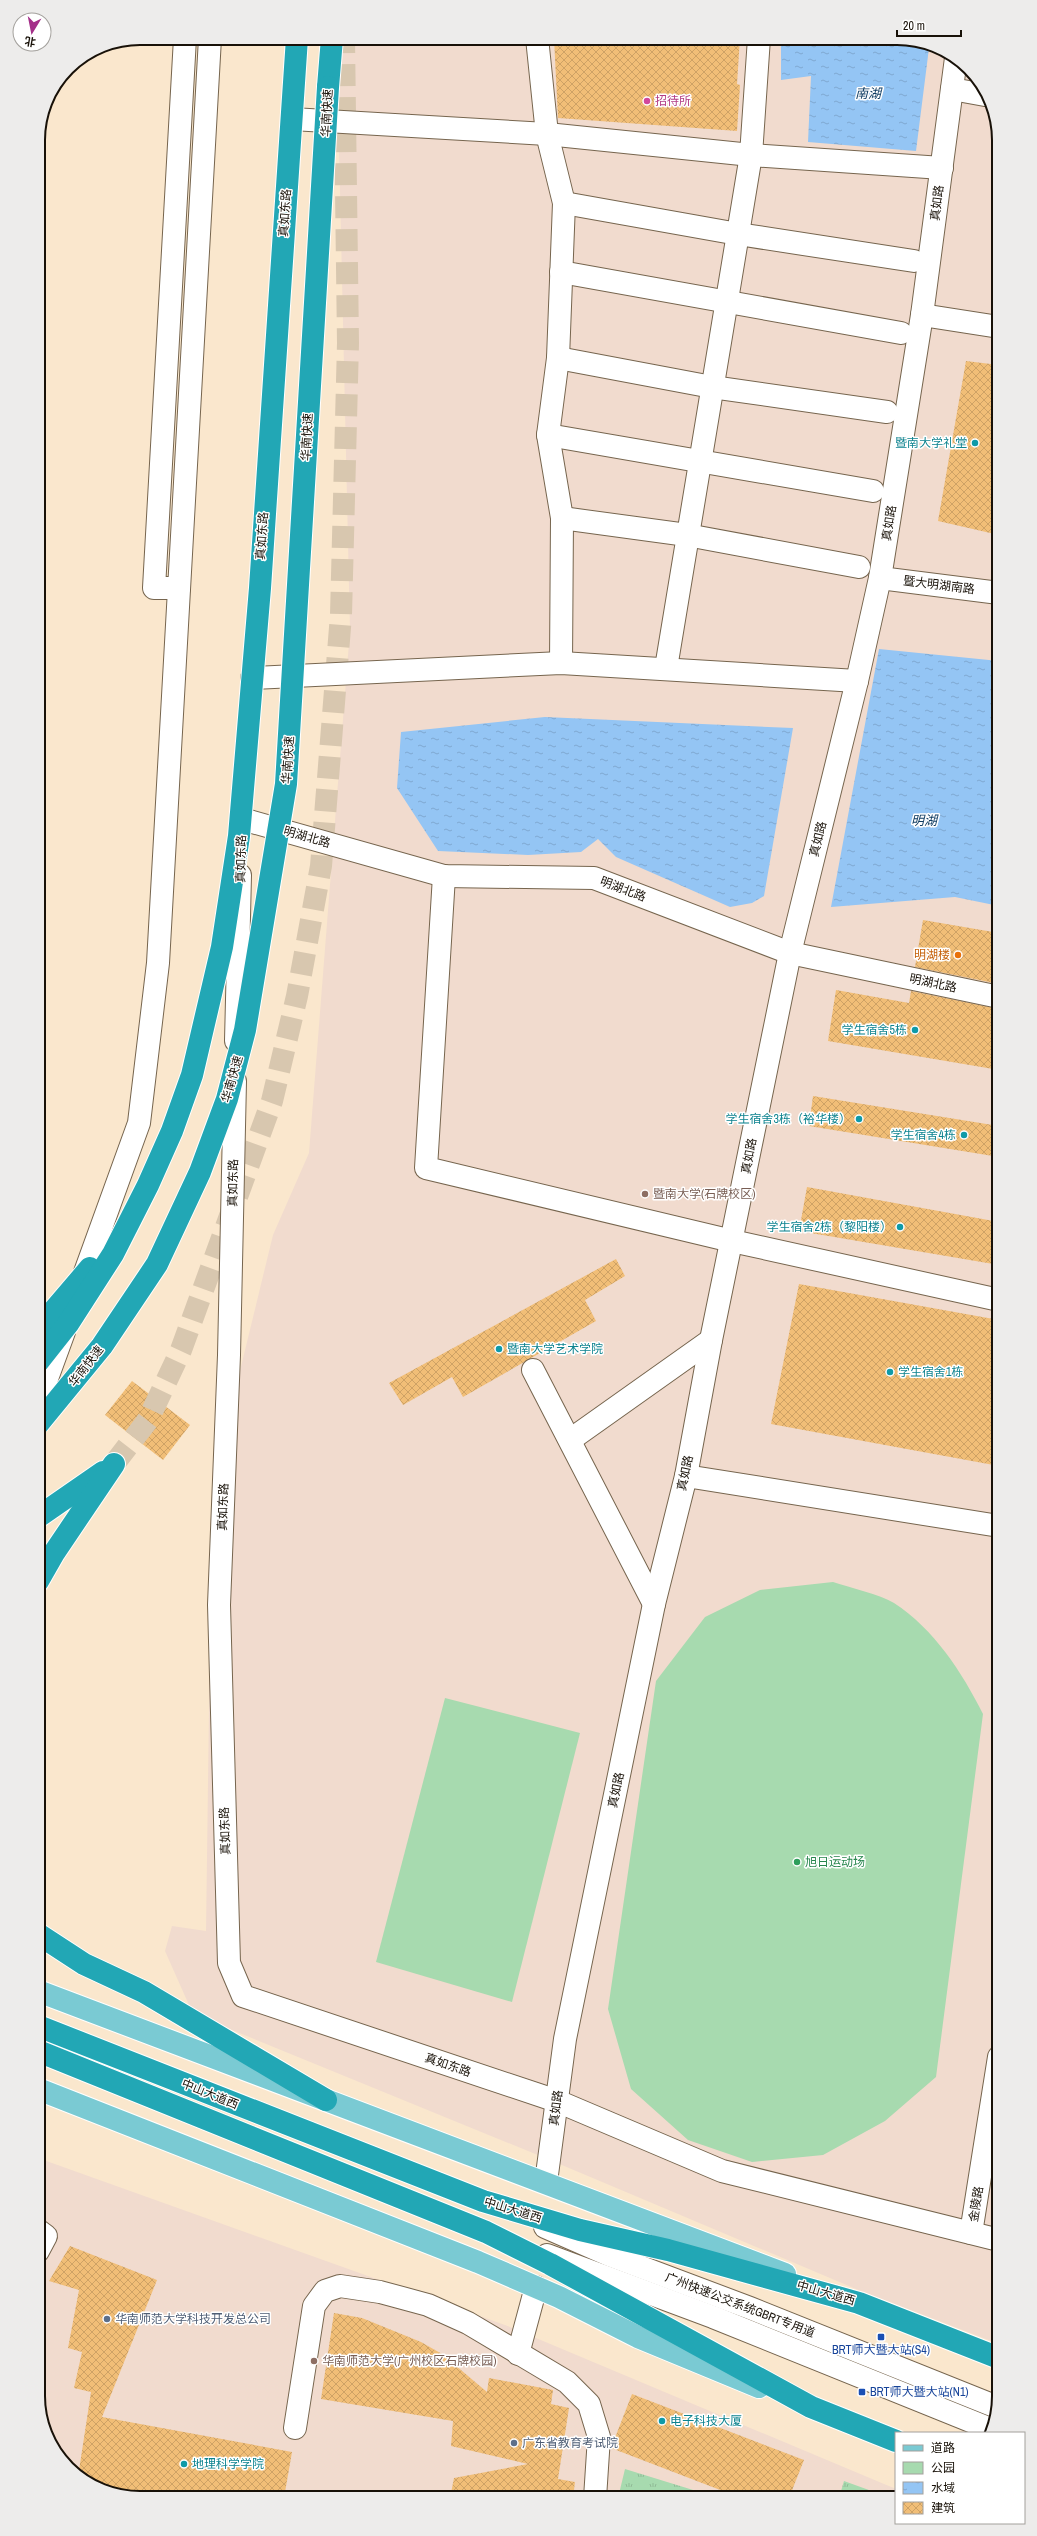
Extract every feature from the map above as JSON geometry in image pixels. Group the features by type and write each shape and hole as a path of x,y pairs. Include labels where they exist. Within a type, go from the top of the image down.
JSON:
{"highway":[{"path":"285,45 291,129"},
{"path":"45,1353 68,1324 114,1254 130,1224 172,1131 192,1075 213,992 230,902 239,836 260,588 297,45"},
{"name":"华南快速","path":"45,1415 102,1346 157,1264 203,1165 227,1099 245,1030 286,784 332,45"},
{"path":"45,1321 130,1224"},
{"path":"45,1512 114,1464 45,1569"},
{"path":"45,1939 84,1964 144,1992 326,2100"},
{"name":"中山大道西","path":"45,2029 483,2201 580,2230 675,2252 859,2303 992,2355"},
{"name":"中山大道西","path":"45,2054 486,2232 550,2264 811,2408 895,2441"}],"main road":[{"path":"45,1994 546,2182 859,2303"},
{"path":"45,2092 536,2287 686,2358 811,2408"}],"street":[{"path":"179,588 154,588 185,45"},
{"path":"45,1386 139,1122 158,963 210,45"},
{"path":"538,45 547,134 564,203 558,358 548,435 562,518 561,663"},
{"path":"666,668 751,155 758,45"},
{"name":"真如路","path":"546,2182 565,2039 654,1604 686,1476 711,1340 790,953 858,681 880,578 922,315 955,65"},
{"path":"952,89 980,94"},
{"path":"291,129 547,134 751,155 942,168"},
{"name":"真如东路","path":"291,129 242,819 229,1355 219,1605 229,1963 243,1996 557,2101 722,2171 992,2238"},
{"path":"564,203 738,234 914,262"},
{"path":"561,272 901,332"},
{"path":"922,315 992,326"},
{"path":"558,358 712,387 887,412"},
{"path":"548,435 873,491"},
{"path":"562,518 687,536 859,567"},
{"name":"暨大明湖南路","path":"880,578 992,592"},
{"path":"252,678 561,663 666,668 858,681"},
{"name":"明湖北路","path":"242,819 444,876 594,878 790,953 992,996"},
{"path":"444,876 426,1168 732,1241 992,1298"},
{"path":"570,1440 711,1340"},
{"path":"533,1370 654,1604"},
{"path":"686,1476 992,1525"},
{"name":"金陵路","path":"971,2233 992,2101"},
{"name":"广州快速公交系统GBRT专用道","path":"483,2201 609,2255 750,2308 991,2405"},
{"name":"广州快速公交系统GBRT专用道","path":"486,2232 705,2314 987,2427"},
{"path":"295,2428 314,2306 325,2291 340,2286 380,2292 428,2305 468,2323 567,2382 589,2404 599,2437 595,2491"},
{"path":"518,2354 536,2287"}],"shaded area":[{"name":"暨南大学(石牌校区)","path":"338,45 903,45 922,48 934,52 955,65 976,87 987,109 992,140 992,2341 856,2289 550,2160 193,2014 165,1951 172,1926 206,1931 212,1486 273,1235 309,1153 350,630 337,59"},
{"name":"华南师范大学(广州校区石牌校园)","path":"45,2161 505,2325 895,2489 895,2491 134,2491 115,2488 103,2484 82,2471 65,2454 55,2438 47,2415 45,2396"}],"green space":[{"name":"旭日运动场","path":"833,1582 865,1591 888,1600 922,1625 946,1652 975,1698 983,1714 936,2077 885,2121 823,2155 752,2162 688,2140 631,2089 608,2009 656,1681 705,1617 760,1590"},
{"path":"445,1698 580,1733 512,2002 376,1962"},
{"path":"625,2469 696,2491 620,2491"},
{"path":"844,2481 872,2491 841,2491"}],"water":[{"name":"南湖","path":"781,45 903,45 929,50 916,151 808,142 811,76 781,80"},
{"name":"明湖","path":"879,649 992,660 992,905 955,897 831,907"},
{"path":"545,717 793,728 764,896 752,903 730,907 616,857 598,839 581,852 528,855 438,851 397,788 401,732"}],"building":[{"path":"554,45 740,45 737,84 740,85 737,131 558,118"},
{"name":"暨南大学礼堂","path":"966,361 992,364 992,533 938,521"},
{"name":"明湖楼","path":"923,920 992,932 992,983 915,967"},
{"name":"学生宿舍5栋","path":"836,990 909,1003 911,991 992,1008 992,1069 828,1041"},
{"path":"813,1096 992,1125 992,1156 809,1126"},
{"name":"学生宿舍2栋（黎阳楼）","path":"807,1187 992,1221 992,1264 799,1231"},
{"name":"暨南大学艺术学院","path":"616,1259 625,1276 585,1300 596,1321 463,1397 452,1377 403,1405 389,1383"},
{"name":"学生宿舍1栋","path":"799,1284 992,1319 992,1465 771,1424"},
{"path":"132,1381 190,1425 163,1460 105,1415"},
{"path":"70,2246 157,2280 102,2417 292,2452 285,2491 134,2491 115,2488 103,2484 79,2469 91,2392 74,2388 82,2352 68,2348 79,2290 49,2281"},
{"path":"334,2313 362,2318 421,2342 442,2354 487,2392 489,2378 553,2390 551,2404 569,2408 558,2479 575,2482 574,2491 451,2491 454,2478 528,2464 451,2446 453,2421 321,2399"},
{"name":"电子科技大厦","path":"632,2394 804,2460 792,2491 723,2491 611,2448"}],"tunnel":[{"path":"114,1464 148,1420 181,1350 272,1101 297,996 321,866 341,615 348,343 344,45"}],"place":[{"name":"招待所","path":"647,101"},
{"name":"暨南大学礼堂","path":"975,443"},
{"name":"明湖楼","path":"958,955"},
{"name":"学生宿舍5栋","path":"915,1030"},
{"name":"学生宿舍3栋（裕华楼）","path":"859,1119"},
{"name":"学生宿舍4栋","path":"964,1135"},
{"name":"暨南大学(石牌校区)","path":"645,1194"},
{"name":"学生宿舍2栋（黎阳楼）","path":"900,1227"},
{"name":"暨南大学艺术学院","path":"499,1349"},
{"name":"学生宿舍1栋","path":"890,1372"},
{"name":"旭日运动场","path":"797,1862"},
{"name":"华南师范大学科技开发总公司","path":"107,2319"},
{"name":"BRT师大暨大站(S4)","path":"881,2337"},
{"name":"华南师范大学(广州校区石牌校园)","path":"314,2361"},
{"name":"BRT师大暨大站(N1)","path":"862,2392"},
{"name":"电子科技大厦","path":"662,2421"},
{"name":"广东省教育考试院","path":"514,2443"},
{"name":"地理科学学院","path":"184,2464"}]}
